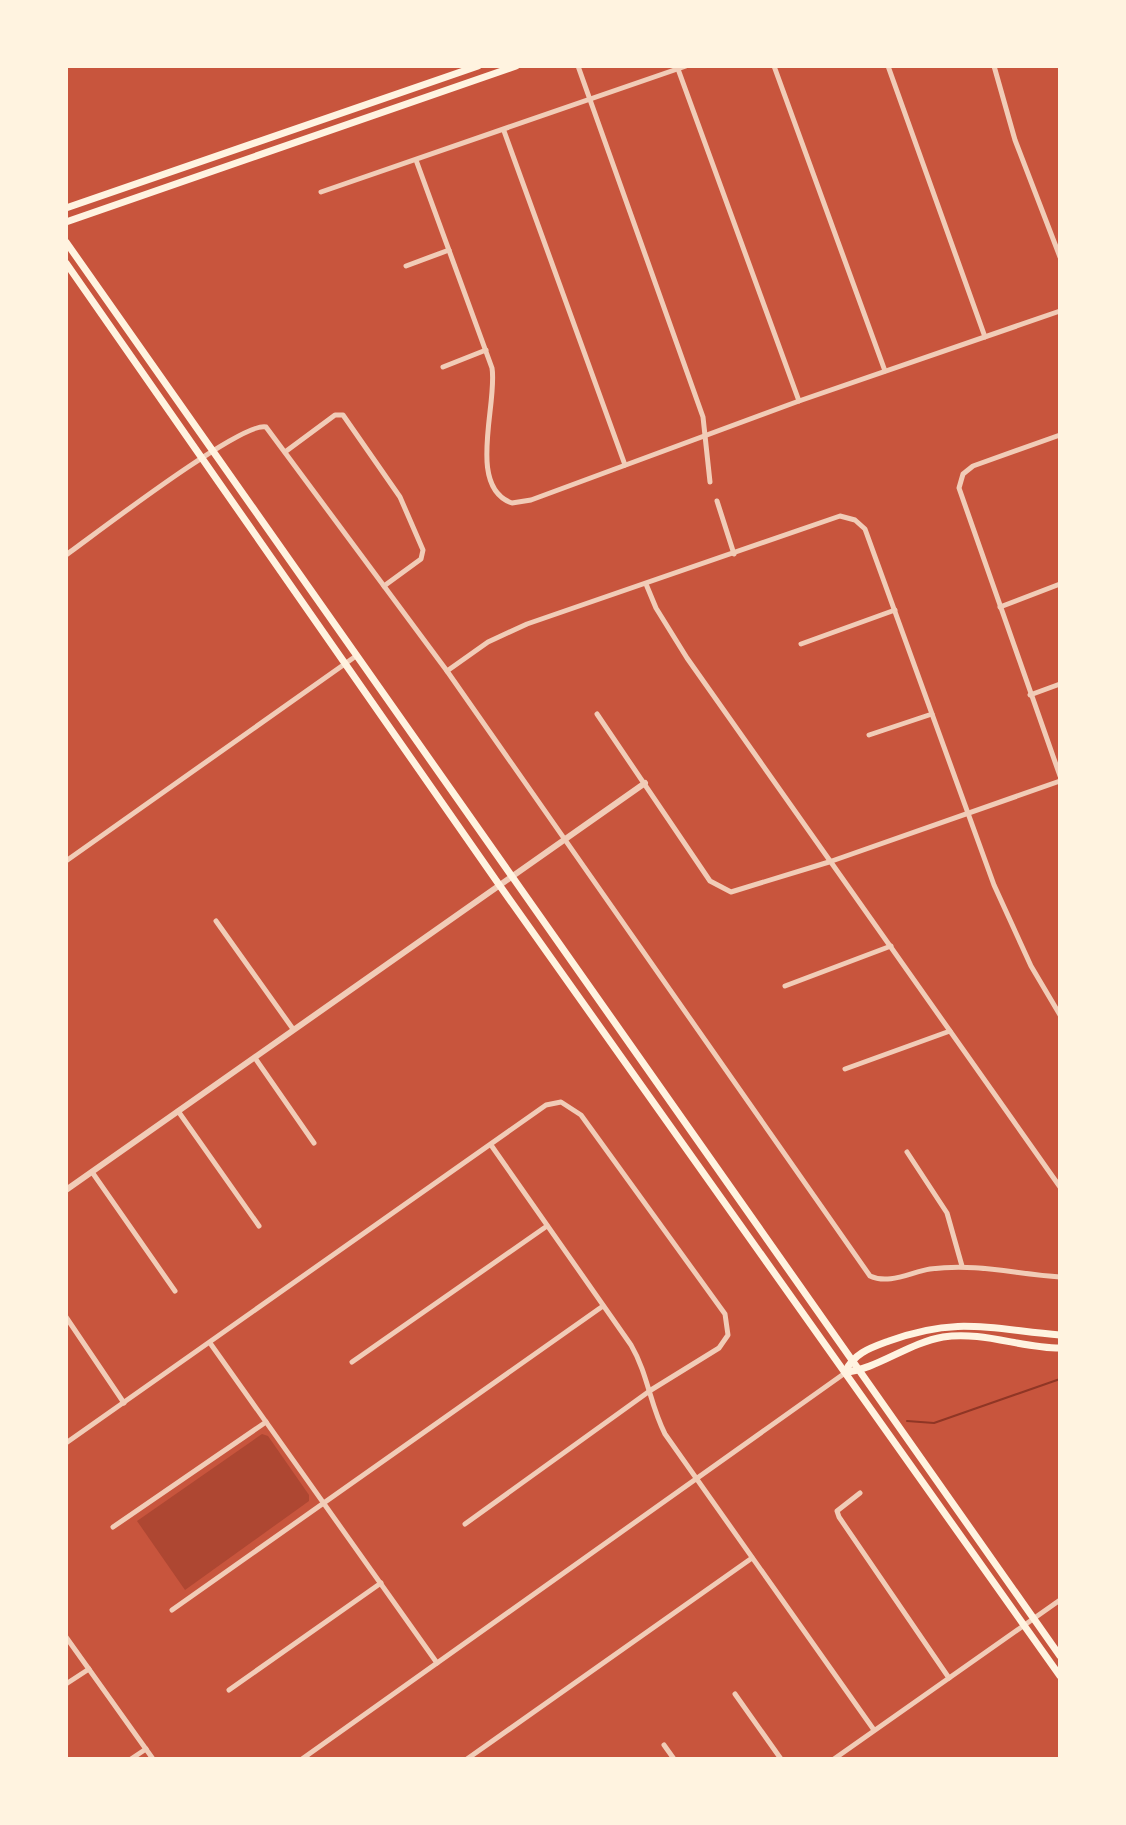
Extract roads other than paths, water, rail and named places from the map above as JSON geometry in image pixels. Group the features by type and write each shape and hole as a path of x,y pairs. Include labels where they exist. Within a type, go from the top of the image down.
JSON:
{"main road":[{"path":"66,208 478,66"},
{"path":"66,222 516,66"},
{"path":"66,242 1060,1656"},
{"path":"66,263 500,886 1060,1676"},
{"path":"845,1372 852,1359 870,1348 934,1326 993,1325 1060,1335"},
{"path":"845,1372 860,1371 901,1349 956,1336 1060,1348"}],"street":[{"path":"578,66 707,435 710,482"},
{"path":"321,192 686,66"},
{"path":"774,66 885,371"},
{"path":"888,66 985,337"},
{"path":"994,66 1015,140 1060,257"},
{"path":"678,69 799,401"},
{"path":"504,131 625,465"},
{"path":"416,160 486,350 494,388 486,437 487,461 493,484 506,501 531,500 799,401 1060,311"},
{"path":"406,266 449,250"},
{"path":"443,367 486,350"},
{"path":"285,452 335,415 343,415 400,497 423,550 421,559 384,586"},
{"path":"66,555 202,457 261,425 285,452 447,671 859,1262 875,1279 885,1280 931,1269 962,1266 1002,1268 1060,1277"},
{"path":"597,714 710,881 727,891 755,886 829,862 1060,779 959,488 968,468 1060,435"},
{"path":"717,501 734,554"},
{"path":"447,671 508,631 840,516 855,520 865,529 1014,933 1060,1015"},
{"path":"646,584 665,626 1060,1187"},
{"path":"1000,607 1060,584"},
{"path":"801,644 895,610"},
{"path":"66,861 356,656"},
{"path":"1030,695 1060,684"},
{"path":"869,735 932,714"},
{"path":"66,1190 645,783"},
{"path":"216,921 293,1029"},
{"path":"785,986 891,946"},
{"path":"845,1069 950,1031"},
{"path":"255,1058 314,1143"},
{"path":"66,1443 546,1105 561,1102 572,1106 725,1314 728,1332 719,1348 651,1390 465,1524"},
{"path":"178,1111 259,1226"},
{"path":"491,1145 638,1357 651,1390 658,1421 874,1730"},
{"path":"907,1152 947,1213 962,1266"},
{"path":"92,1172 175,1291"},
{"path":"352,1362 547,1226"},
{"path":"172,1610 603,1306"},
{"path":"66,1317 124,1403"},
{"path":"210,1343 437,1663"},
{"path":"302,1759 845,1372"},
{"path":"113,1527 266,1422"},
{"path":"860,1493 837,1511 839,1517 949,1678"},
{"path":"467,1759 752,1558"},
{"path":"229,1690 381,1583"},
{"path":"834,1759 1060,1600"},
{"path":"66,1637 153,1759"},
{"path":"66,1684 89,1669"},
{"path":"735,1694 781,1759"},
{"path":"664,1745 674,1759"},
{"path":"131,1759 146,1749"}],"waterway":[{"path":"907,1421 934,1423 1060,1379"}]}
